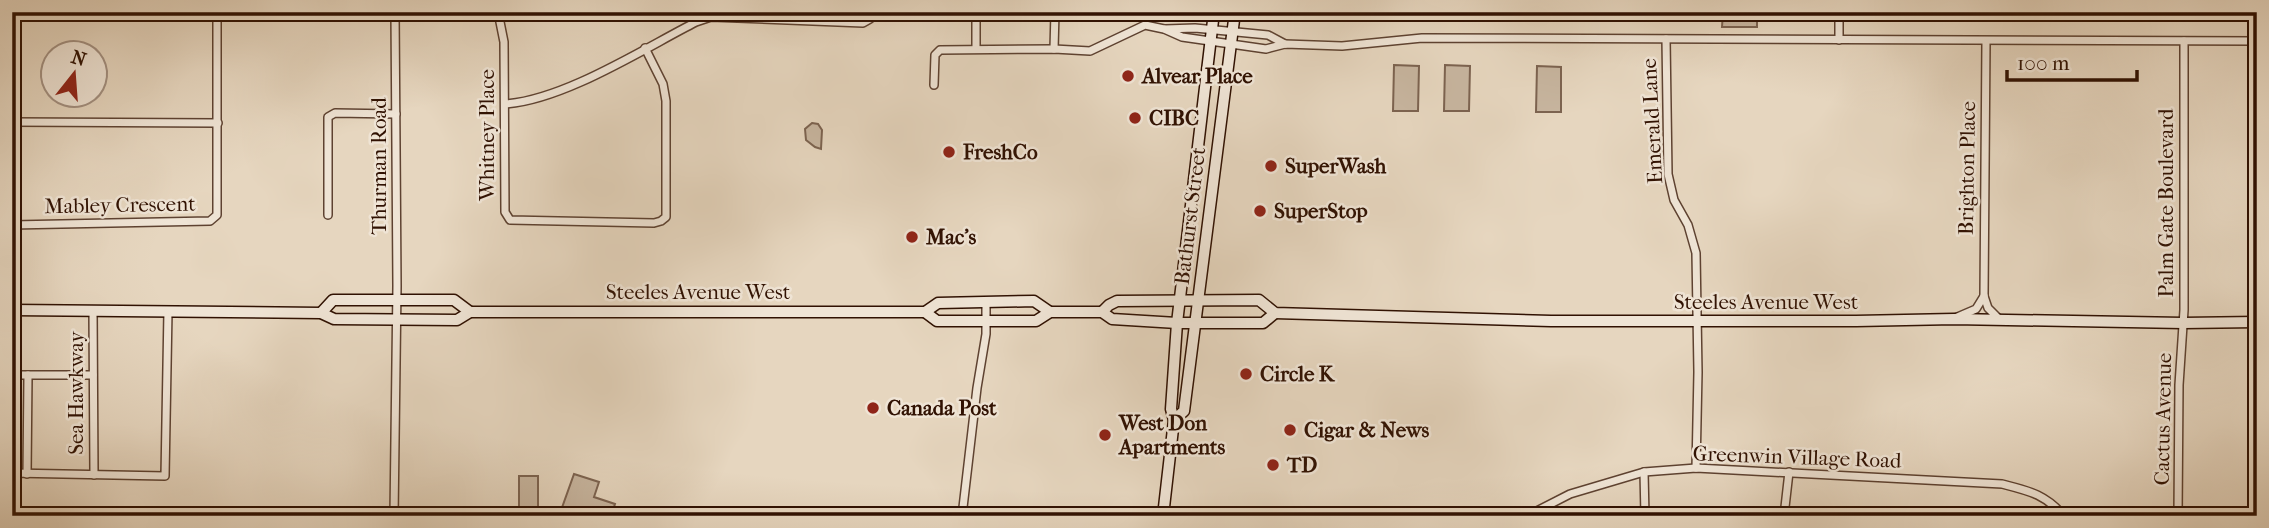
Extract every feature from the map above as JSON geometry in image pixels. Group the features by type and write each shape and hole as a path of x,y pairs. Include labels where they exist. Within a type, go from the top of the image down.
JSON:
{"main road":[{"name":"Bathurst Street","path":"1163,516 1174,420 1171,409 1177,323 1214,12"},
{"name":"Bathurst Street","path":"1174,420 1184,411 1235,12"},
{"name":"Steeles Avenue West","path":"321,313 333,300 396,299 454,300 470,312"},
{"name":"Steeles Avenue West","path":"1102,312 1117,301 1259,300 1275,313 1551,321 1999,319 2257,322"},
{"name":"Steeles Avenue West","path":"12,310 321,313 334,319 457,320 470,312 925,312 938,303 1034,302 1050,312 1102,312 1112,319 1177,323 1263,323 1275,313"},
{"name":"Steeles Avenue West","path":"925,312 937,321 1036,321 1050,312"}],"street":[{"name":"Mabley Crescent","path":"12,225 210,221 217,215 217,12"},
{"name":"Thurman Road","path":"394,516 395,12"},
{"name":"Whitney Place","path":"498,12 504,42 505,212 508,218 513,220 661,221 667,212 666,101 663,84 645,48"},
{"path":"505,104 536,100 552,94 711,17 759,15 863,23 870,19 871,12"},
{"path":"976,12 976,49"},
{"path":"1054,49 1055,12"},
{"path":"1839,12 1839,40"},
{"path":"934,85 936,52 940,50 1090,51 1145,25 1182,37 1266,48 1285,44 1342,46 1422,38 2257,41"},
{"path":"1164,29 1181,27 1268,34 1285,44"},
{"name":"Emerald Lane","path":"1666,39 1668,174 1674,200 1684,214 1696,253 1696,468"},
{"name":"Brighton Place","path":"1984,296 1986,41"},
{"name":"Palm Gate Boulevard","path":"2183,323 2184,41"},
{"path":"328,215 328,117 335,113 396,114"},
{"path":"12,122 218,123"},
{"path":"1954,319 1976,309 1984,296"},
{"path":"1984,296 1988,308 1999,319"},
{"path":"962,516 987,320 986,302"},
{"name":"Sea Hawkway","path":"93,310 94,475"},
{"path":"12,473 164,476 168,311"},
{"name":"Cactus Avenue","path":"2179,516 2179,385 2183,323"},
{"path":"12,375 93,375"},
{"path":"27,474 28,375"},
{"name":"Greenwin Village Road","path":"1527,516 1570,494 1644,472 1696,468 2002,484 2051,501 2064,516"},
{"path":"1644,472 1645,516"},
{"path":"1784,516 1789,472"}],"shaded area":[{"path":"1723,12 1757,12 1757,27 1722,27"},
{"path":"1394,65 1419,66 1418,111 1393,111"},
{"path":"1445,65 1470,66 1469,111 1444,111"},
{"path":"1537,66 1561,67 1561,112 1536,112"},
{"path":"812,123 818,124 822,130 821,149 806,140 805,129"},
{"path":"574,474 599,482 594,497 615,504 611,516 559,516"},
{"path":"519,476 538,476 538,516 519,516"}],"place":[{"name":"Alvear Place","path":"1128,76"},
{"name":"CIBC","path":"1135,118"},
{"name":"FreshCo","path":"949,152"},
{"name":"SuperWash","path":"1271,166"},
{"name":"SuperStop","path":"1260,211"},
{"name":"Mac's","path":"912,237"},
{"name":"Circle K","path":"1246,374"},
{"name":"Canada Post","path":"873,408"},
{"name":"Cigar & News","path":"1290,430"},
{"name":"West Don Apartments","path":"1105,435"},
{"name":"TD","path":"1273,465"}]}
